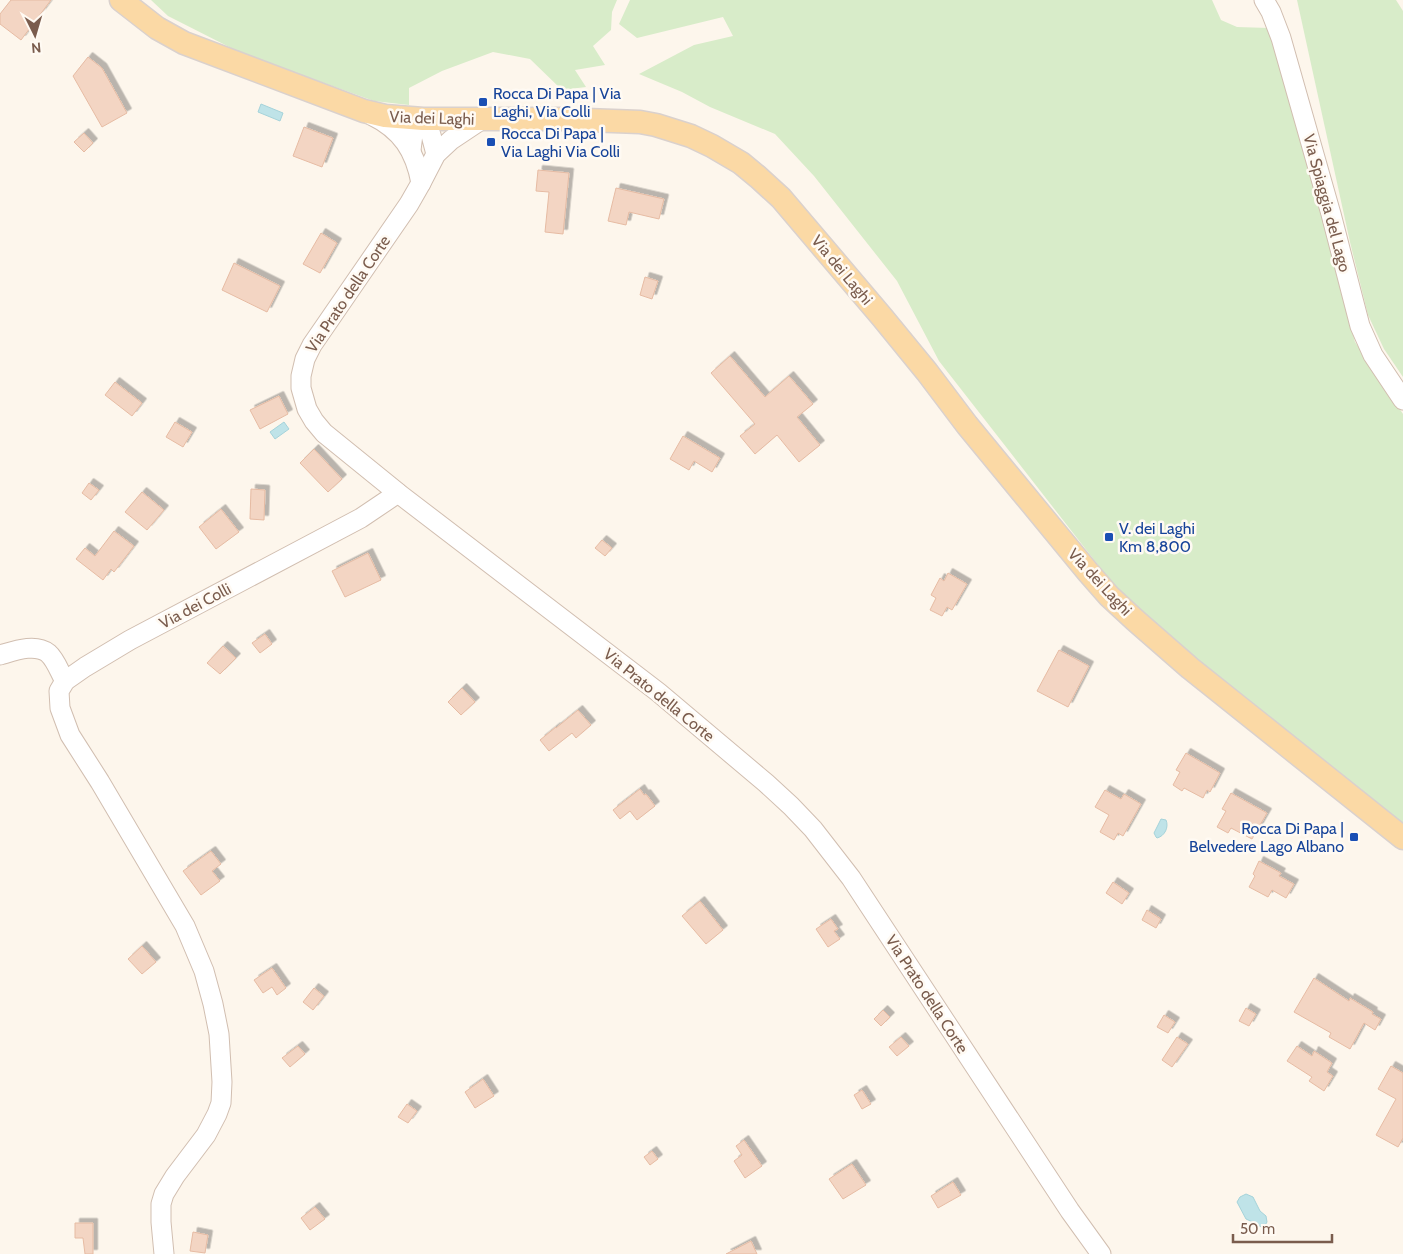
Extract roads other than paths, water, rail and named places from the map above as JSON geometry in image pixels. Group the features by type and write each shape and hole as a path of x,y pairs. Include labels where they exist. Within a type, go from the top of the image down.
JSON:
{"main road":[{"name":"Via dei Laghi","path":"121,0 157,28 184,43 364,111 385,116 423,119 629,121 674,130 698,139 726,154 749,170 781,198 882,317 986,448 1109,596 1204,679 1403,838"}],"street":[{"name":"Via Spiaggia del Lago","path":"1264,0 1275,20 1281,38 1334,222 1362,335 1373,356 1403,400"},
{"path":"364,111 393,128 411,150 417,164 421,183"},
{"path":"411,150 413,134 423,119 432,135 436,154"},
{"path":"436,154 451,140 481,120"},
{"name":"Via Prato della Corte","path":"436,154 409,204 304,359 301,388 304,402 314,421 324,433 398,493 658,692 803,817 851,878 1070,1211 1101,1254"},
{"name":"Via dei Colli","path":"65,682 85,667 130,640 361,518 398,493"},
{"path":"0,655 32,648 42,650 52,659 65,682 59,691 59,698 60,708 67,728 185,926 204,971 211,996 218,1034 222,1082 221,1103 206,1135 172,1180 164,1194 161,1204 164,1254"}],"water":[{"path":"261,104 283,113 280,121 258,112"},
{"path":"284,422 289,429 275,439 270,432"},
{"path":"1161,819 1166,820 1167,828 1157,838 1154,833"},
{"path":"1246,1194 1253,1197 1260,1211 1266,1216 1267,1222 1264,1227 1246,1219 1237,1202 1240,1197"}],"place":[{"name":"Rocca Di Papa | Via Laghi, Via Colli","path":"483,102"},
{"name":"Rocca Di Papa | Via Laghi Via Colli","path":"491,142"},
{"name":"V. dei Laghi Km 8,800","path":"1109,537"},
{"name":"Rocca Di Papa | Belvedere Lago Albano","path":"1354,837"}]}
